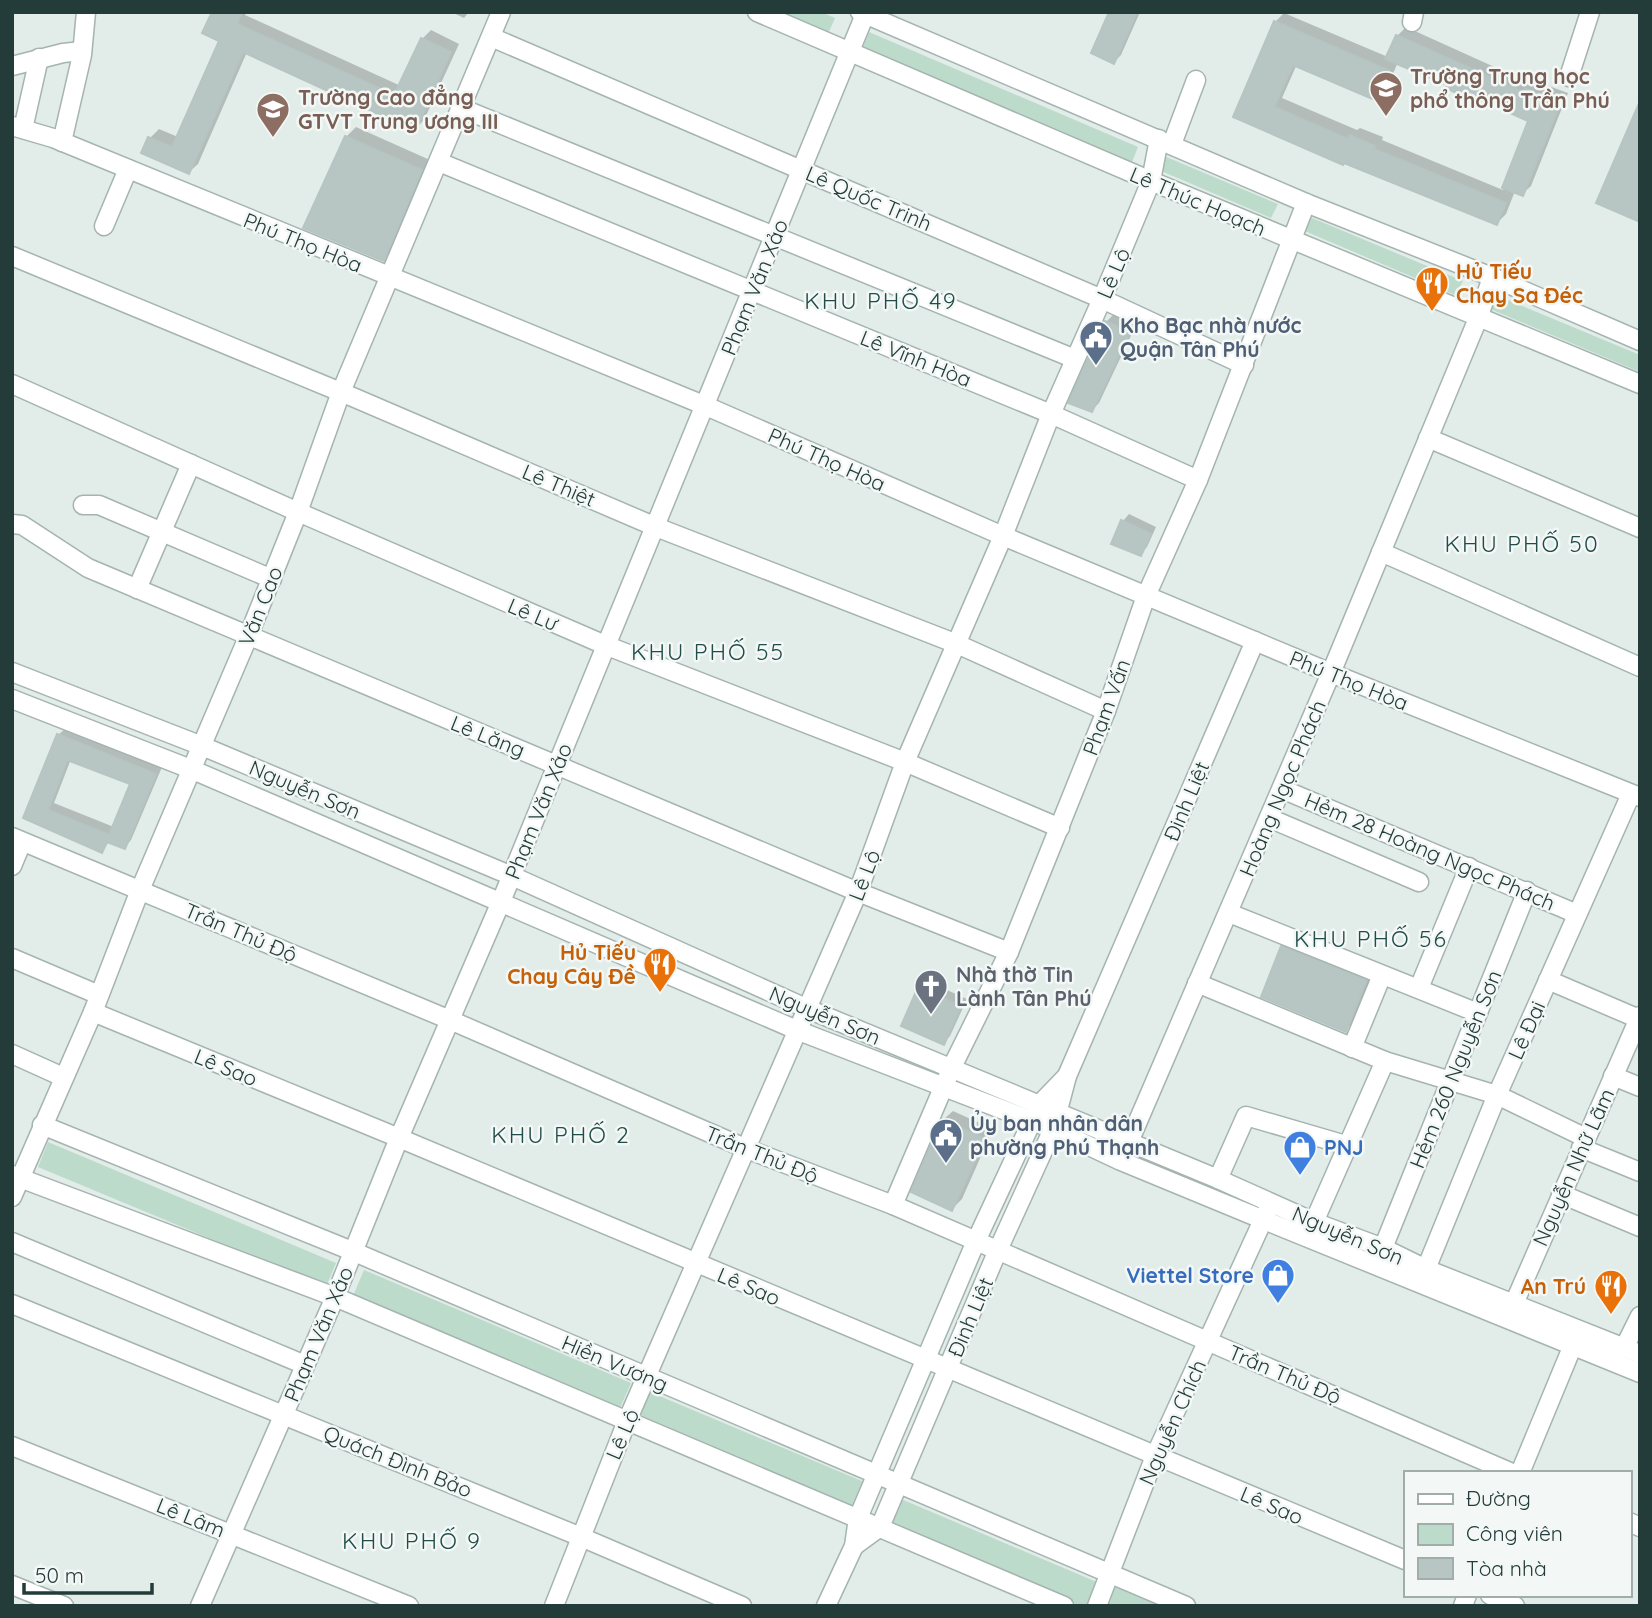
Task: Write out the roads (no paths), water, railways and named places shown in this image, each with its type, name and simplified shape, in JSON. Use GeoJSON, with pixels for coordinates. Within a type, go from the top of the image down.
{"type":"FeatureCollection","features":[{"type":"Feature","properties":{"kind":"street"},"geometry":{"type":"LineString","coordinates":[[62,142],[82,51],[86,12]]}},
{"type":"Feature","properties":{"kind":"street","name":"Văn Cao"},"geometry":{"type":"LineString","coordinates":[[12,1197],[16,1177],[93,1012],[140,890],[272,579],[341,392],[501,12]]}},
{"type":"Feature","properties":{"kind":"street","name":"Lê Thúc Hoạch"},"geometry":{"type":"LineString","coordinates":[[757,12],[1150,181],[1640,384]]}},
{"type":"Feature","properties":{"kind":"street"},"geometry":{"type":"LineString","coordinates":[[1569,76],[1590,12]]}},
{"type":"Feature","properties":{"kind":"street","name":"Lê Thúc Hoạch"},"geometry":{"type":"LineString","coordinates":[[864,13],[1306,203],[1492,277],[1640,341]]}},
{"type":"Feature","properties":{"kind":"street","name":"Phạm Văn Xảo"},"geometry":{"type":"LineString","coordinates":[[200,1606],[335,1297],[399,1138],[512,876],[864,13]]}},
{"type":"Feature","properties":{"kind":"street","name":"Lê Quốc Trinh"},"geometry":{"type":"LineString","coordinates":[[491,37],[1102,299],[1244,365]]}},
{"type":"Feature","properties":{"kind":"street"},"geometry":{"type":"LineString","coordinates":[[12,66],[39,58],[82,51]]}},
{"type":"Feature","properties":{"kind":"street"},"geometry":{"type":"LineString","coordinates":[[18,127],[39,58]]}},
{"type":"Feature","properties":{"kind":"street","name":"Lê Lộ"},"geometry":{"type":"LineString","coordinates":[[554,1606],[627,1421],[858,892],[905,762],[1003,536],[1165,141],[1196,80]]}},
{"type":"Feature","properties":{"kind":"street"},"geometry":{"type":"LineString","coordinates":[[461,108],[1075,359]]}},
{"type":"Feature","properties":{"kind":"street","name":"Phú Thọ Hòa"},"geometry":{"type":"LineString","coordinates":[[18,127],[62,142],[705,406],[1146,596],[1635,795]]}},
{"type":"Feature","properties":{"kind":"street","name":"Lê Vĩnh Hòa"},"geometry":{"type":"LineString","coordinates":[[439,162],[1051,414],[1198,480]]}},
{"type":"Feature","properties":{"kind":"street"},"geometry":{"type":"LineString","coordinates":[[104,226],[128,169]]}},
{"type":"Feature","properties":{"kind":"street","name":"Phạm Vấn"},"geometry":{"type":"LineString","coordinates":[[893,1205],[952,1067],[1009,952],[1106,711],[1146,596],[1198,480],[1306,203]]}},
{"type":"Feature","properties":{"kind":"street","name":"Lê Thiệt"},"geometry":{"type":"LineString","coordinates":[[12,256],[341,392],[656,527],[957,644],[1106,711]]}},
{"type":"Feature","properties":{"kind":"street","name":"Hoàng Ngọc Phách"},"geometry":{"type":"LineString","coordinates":[[1129,1142],[1331,673],[1479,316],[1492,277]]}},
{"type":"Feature","properties":{"kind":"street","name":"Lê Lư"},"geometry":{"type":"LineString","coordinates":[[12,384],[605,645],[905,762],[1060,828]]}},
{"type":"Feature","properties":{"kind":"street"},"geometry":{"type":"LineString","coordinates":[[1428,438],[1640,528]]}},
{"type":"Feature","properties":{"kind":"street"},"geometry":{"type":"LineString","coordinates":[[136,589],[191,464]]}},
{"type":"Feature","properties":{"kind":"street"},"geometry":{"type":"LineString","coordinates":[[83,505],[99,505],[272,579]]}},
{"type":"Feature","properties":{"kind":"street","name":"Lê Lăng"},"geometry":{"type":"LineString","coordinates":[[12,524],[22,525],[88,568],[136,589],[858,892],[1009,952]]}},
{"type":"Feature","properties":{"kind":"street"},"geometry":{"type":"LineString","coordinates":[[1381,552],[1640,667]]}},
{"type":"Feature","properties":{"kind":"street","name":"Đinh Liệt"},"geometry":{"type":"LineString","coordinates":[[854,1546],[880,1527],[900,1483],[1052,1129],[1068,1076],[1255,641]]}},
{"type":"Feature","properties":{"kind":"street","name":"Nguyễn Sơn"},"geometry":{"type":"LineString","coordinates":[[12,672],[202,746],[512,876],[808,1009],[1218,1179],[1267,1211],[1314,1222],[1383,1248],[1573,1345],[1640,1373]]}},
{"type":"Feature","properties":{"kind":"street","name":"Nguyễn Sơn"},"geometry":{"type":"LineString","coordinates":[[12,699],[193,769],[799,1031],[1052,1129],[1121,1161],[1267,1211],[1510,1312],[1632,1351]]}},
{"type":"Feature","properties":{"kind":"street","name":"Hẻm 28 Hoàng Ngọc Phách"},"geometry":{"type":"LineString","coordinates":[[1282,789],[1577,914]]}},
{"type":"Feature","properties":{"kind":"street","name":"Lê Đại"},"geometry":{"type":"LineString","coordinates":[[1426,1269],[1548,979],[1635,795]]}},
{"type":"Feature","properties":{"kind":"street"},"geometry":{"type":"LineString","coordinates":[[1269,818],[1419,882]]}},
{"type":"Feature","properties":{"kind":"street"},"geometry":{"type":"LineString","coordinates":[[12,866],[17,840]]}},
{"type":"Feature","properties":{"kind":"street","name":"Trần Thủ Độ"},"geometry":{"type":"LineString","coordinates":[[17,840],[450,1020],[747,1149],[893,1205],[1506,1471]]}},
{"type":"Feature","properties":{"kind":"street"},"geometry":{"type":"LineString","coordinates":[[1419,988],[1469,867]]}},
{"type":"Feature","properties":{"kind":"street","name":"Hẻm 260 Nguyễn Sơn"},"geometry":{"type":"LineString","coordinates":[[1383,1248],[1527,891]]}},
{"type":"Feature","properties":{"kind":"street"},"geometry":{"type":"LineString","coordinates":[[1229,913],[1478,1013]]}},
{"type":"Feature","properties":{"kind":"street"},"geometry":{"type":"LineString","coordinates":[[12,958],[99,995]]}},
{"type":"Feature","properties":{"kind":"street"},"geometry":{"type":"LineString","coordinates":[[1352,1048],[1382,975]]}},
{"type":"Feature","properties":{"kind":"street"},"geometry":{"type":"LineString","coordinates":[[1548,979],[1638,1025]]}},
{"type":"Feature","properties":{"kind":"street"},"geometry":{"type":"LineString","coordinates":[[1197,983],[1385,1061],[1497,1095],[1640,1172]]}},
{"type":"Feature","properties":{"kind":"street","name":"Lê Sao"},"geometry":{"type":"LineString","coordinates":[[93,1012],[1404,1560]]}},
{"type":"Feature","properties":{"kind":"street","name":"Nguyễn Nhữ Lãm"},"geometry":{"type":"LineString","coordinates":[[1510,1312],[1638,1025]]}},
{"type":"Feature","properties":{"kind":"street"},"geometry":{"type":"LineString","coordinates":[[12,1054],[63,1077]]}},
{"type":"Feature","properties":{"kind":"street"},"geometry":{"type":"LineString","coordinates":[[1314,1222],[1385,1061]]}},
{"type":"Feature","properties":{"kind":"street","name":"Đinh Liệt"},"geometry":{"type":"LineString","coordinates":[[826,1606],[854,1546],[858,1518],[976,1241],[1040,1104],[1068,1076]]}},
{"type":"Feature","properties":{"kind":"street"},"geometry":{"type":"LineString","coordinates":[[1614,1076],[1640,1087]]}},
{"type":"Feature","properties":{"kind":"street"},"geometry":{"type":"LineString","coordinates":[[1218,1179],[1246,1116],[1349,1146]]}},
{"type":"Feature","properties":{"kind":"street","name":"Hiền Vương"},"geometry":{"type":"LineString","coordinates":[[42,1125],[352,1251],[1186,1606]]}},
{"type":"Feature","properties":{"kind":"street"},"geometry":{"type":"LineString","coordinates":[[16,1177],[335,1297],[1064,1606]]}},
{"type":"Feature","properties":{"kind":"street"},"geometry":{"type":"LineString","coordinates":[[1561,1194],[1640,1227]]}},
{"type":"Feature","properties":{"kind":"street","name":"Nguyễn Chích"},"geometry":{"type":"LineString","coordinates":[[1097,1606],[1155,1456],[1267,1211]]}},
{"type":"Feature","properties":{"kind":"street"},"geometry":{"type":"LineString","coordinates":[[12,1242],[305,1365]]}},
{"type":"Feature","properties":{"kind":"street","name":"Quách Đình Bảo"},"geometry":{"type":"LineString","coordinates":[[12,1304],[284,1414],[742,1606]]}},
{"type":"Feature","properties":{"kind":"street"},"geometry":{"type":"LineString","coordinates":[[1632,1351],[1640,1316]]}},
{"type":"Feature","properties":{"kind":"street"},"geometry":{"type":"LineString","coordinates":[[1521,1471],[1573,1345]]}},
{"type":"Feature","properties":{"kind":"street","name":"Lê Lâm"},"geometry":{"type":"LineString","coordinates":[[12,1446],[409,1606]]}},
{"type":"Feature","properties":{"kind":"street"},"geometry":{"type":"LineString","coordinates":[[12,1585],[64,1606]]}},
{"type":"Feature","properties":{"kind":"street"},"geometry":{"type":"LineString","coordinates":[[1495,1597],[1515,1606]]}},
{"type":"Feature","properties":{"kind":"place","name":"Trường Trung học phổ thông Trần Phú"},"geometry":{"type":"Point","coordinates":[1386,118]}},
{"type":"Feature","properties":{"kind":"place","name":"Trường Cao đẳng GTVT Trung ương III"},"geometry":{"type":"Point","coordinates":[273,139]}},
{"type":"Feature","properties":{"kind":"place","name":"Hủ Tiếu Chay Sa Đéc"},"geometry":{"type":"Point","coordinates":[1432,313]}},
{"type":"Feature","properties":{"kind":"place","name":"Kho Bạc nhà nước Quận Tân Phú"},"geometry":{"type":"Point","coordinates":[1096,367]}},
{"type":"Feature","properties":{"kind":"place","name":"Hủ Tiếu Chay Cây Đề"},"geometry":{"type":"Point","coordinates":[660,994]}},
{"type":"Feature","properties":{"kind":"place","name":"Nhà thờ Tin Lành Tân Phú"},"geometry":{"type":"Point","coordinates":[931,1016]}},
{"type":"Feature","properties":{"kind":"place","name":"Ủy ban nhân dân phường Phú Thạnh"},"geometry":{"type":"Point","coordinates":[946,1165]}},
{"type":"Feature","properties":{"kind":"place","name":"PNJ"},"geometry":{"type":"Point","coordinates":[1300,1177]}},
{"type":"Feature","properties":{"kind":"place","name":"Viettel Store"},"geometry":{"type":"Point","coordinates":[1278,1305]}},
{"type":"Feature","properties":{"kind":"place","name":"An Trú"},"geometry":{"type":"Point","coordinates":[1611,1316]}},
{"type":"Feature","properties":{"kind":"district","name":"KHU PHỐ 49"},"geometry":{"type":"Point","coordinates":[881,300]}},
{"type":"Feature","properties":{"kind":"district","name":"KHU PHỐ 50"},"geometry":{"type":"Point","coordinates":[1522,543]}},
{"type":"Feature","properties":{"kind":"district","name":"KHU PHỐ 55"},"geometry":{"type":"Point","coordinates":[708,651]}},
{"type":"Feature","properties":{"kind":"district","name":"KHU PHỐ 56"},"geometry":{"type":"Point","coordinates":[1371,938]}},
{"type":"Feature","properties":{"kind":"district","name":"KHU PHỐ 2"},"geometry":{"type":"Point","coordinates":[561,1134]}},
{"type":"Feature","properties":{"kind":"district","name":"KHU PHỐ 9"},"geometry":{"type":"Point","coordinates":[412,1540]}}]}
